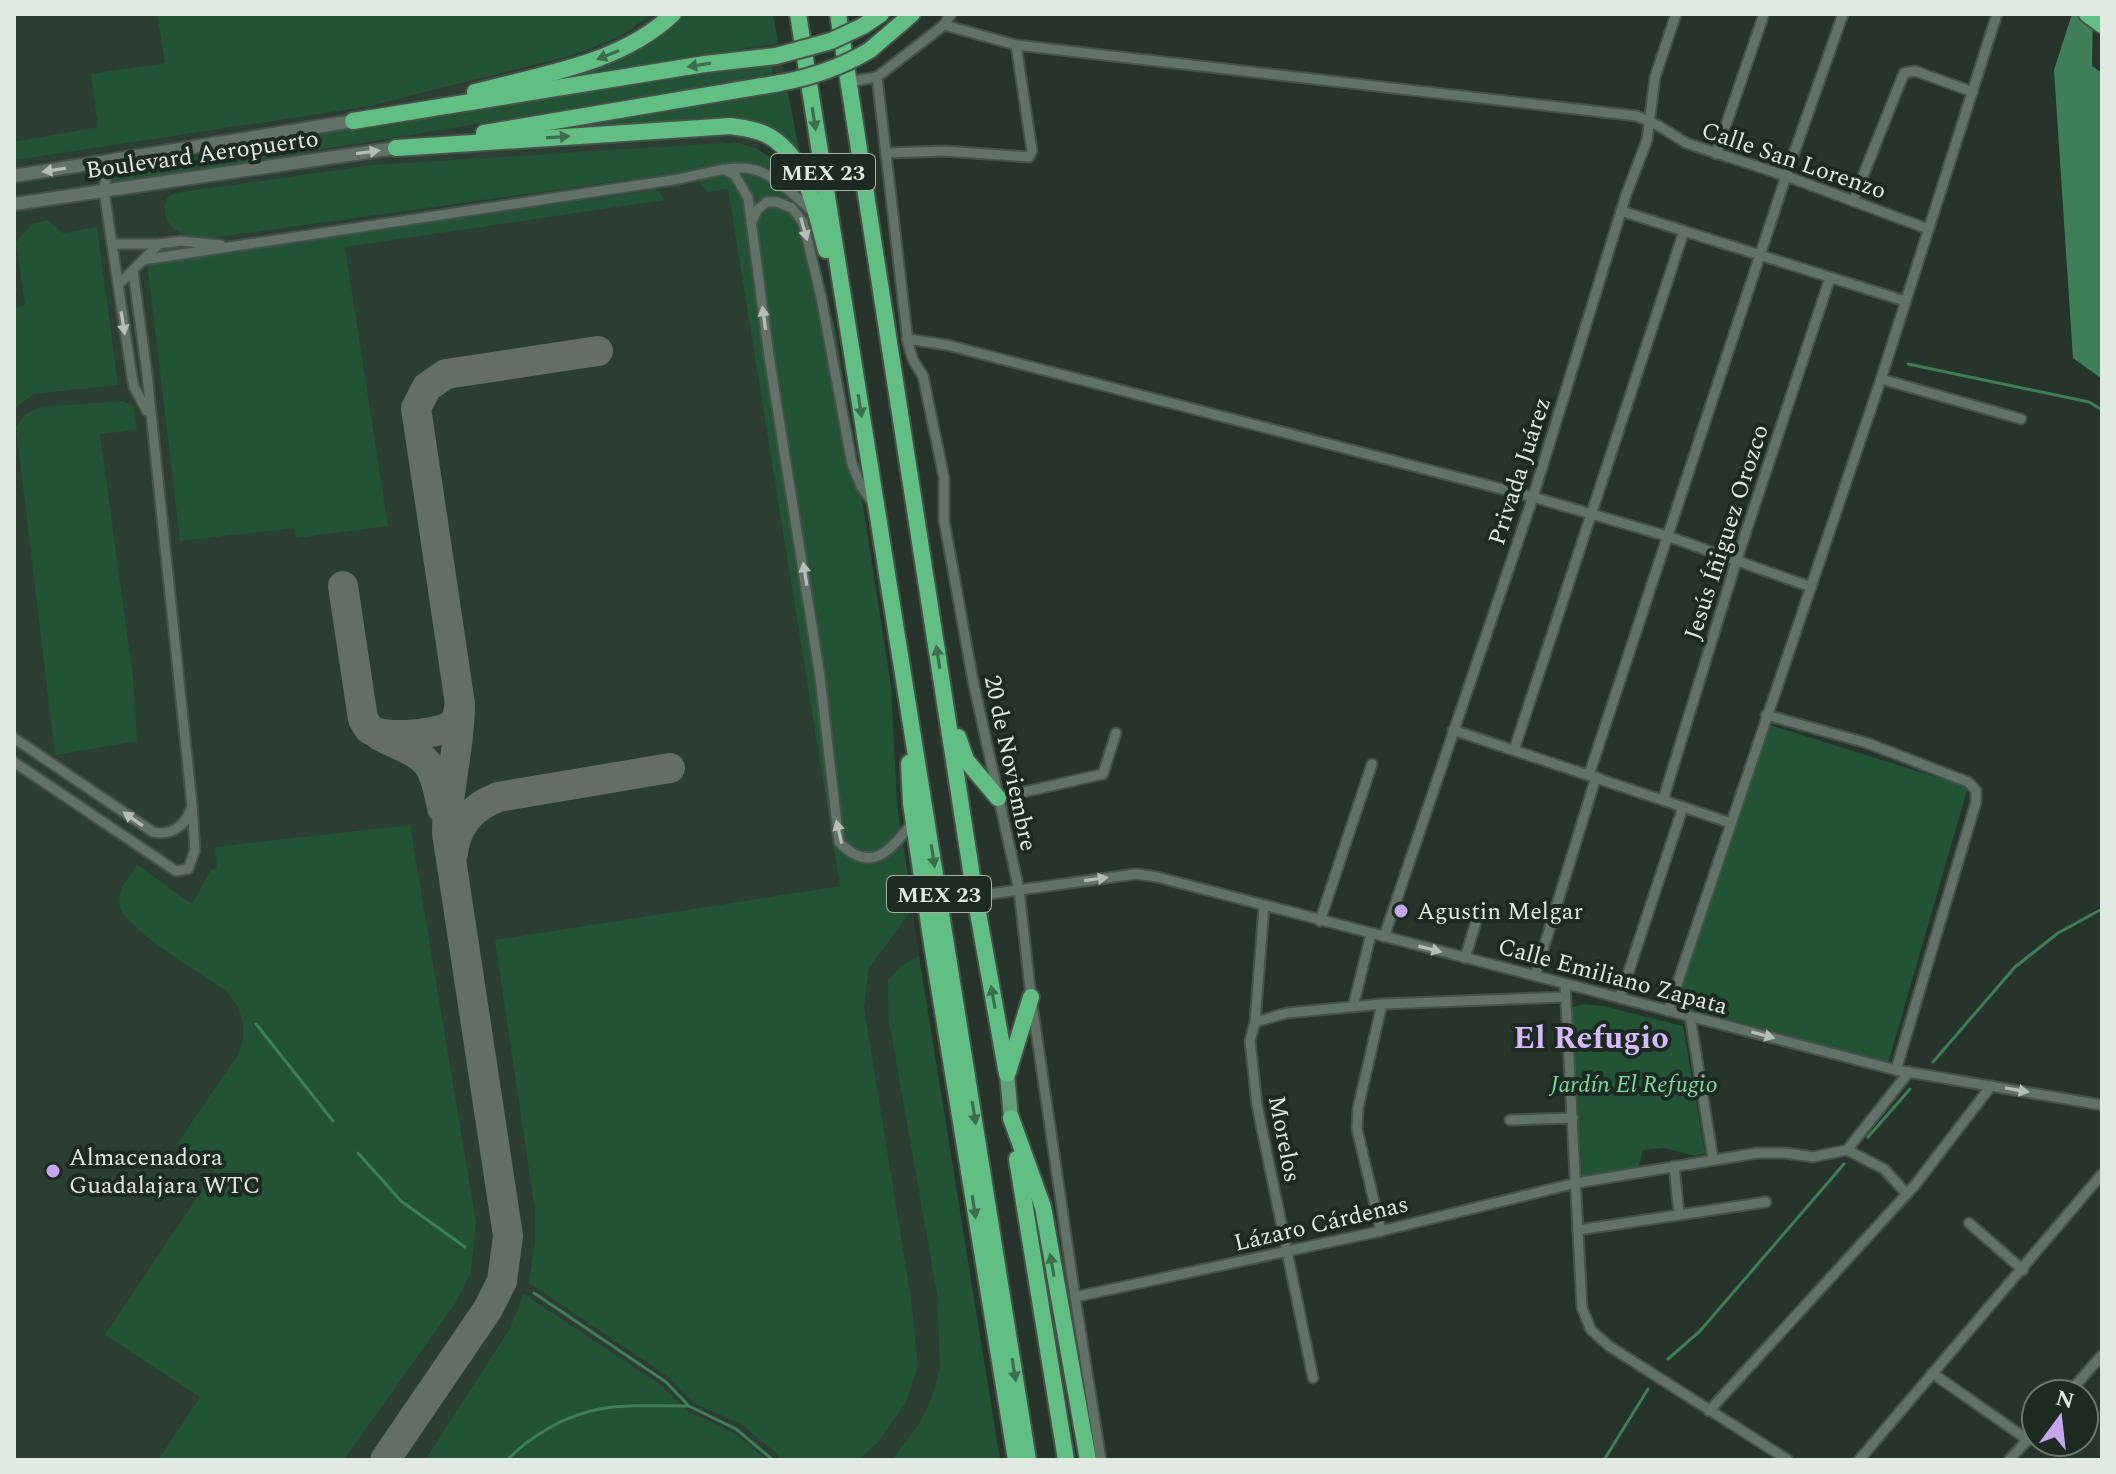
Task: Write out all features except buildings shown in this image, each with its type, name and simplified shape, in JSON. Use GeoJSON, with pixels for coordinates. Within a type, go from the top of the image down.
{"type":"FeatureCollection","features":[{"type":"Feature","properties":{"kind":"highway"},"geometry":{"type":"LineString","coordinates":[[353,121],[586,63],[633,45],[673,14]]}},
{"type":"Feature","properties":{"kind":"highway","name":"MEX 23"},"geometry":{"type":"LineString","coordinates":[[798,14],[1028,1460]]}},
{"type":"Feature","properties":{"kind":"highway","name":"MEX 23"},"geometry":{"type":"LineString","coordinates":[[838,14],[975,896],[1007,1074]]}},
{"type":"Feature","properties":{"kind":"highway"},"geometry":{"type":"LineString","coordinates":[[353,121],[705,64],[776,56],[831,41],[881,14]]}},
{"type":"Feature","properties":{"kind":"highway"},"geometry":{"type":"LineString","coordinates":[[396,148],[813,76],[870,50],[912,14]]}},
{"type":"Feature","properties":{"kind":"highway"},"geometry":{"type":"LineString","coordinates":[[2087,14],[2102,25]]}},
{"type":"Feature","properties":{"kind":"highway"},"geometry":{"type":"LineString","coordinates":[[396,148],[731,126],[767,134],[796,162],[806,182],[848,329]]}},
{"type":"Feature","properties":{"kind":"highway"},"geometry":{"type":"LineString","coordinates":[[906,686],[914,822],[1016,1460]]}},
{"type":"Feature","properties":{"kind":"highway"},"geometry":{"type":"LineString","coordinates":[[946,705],[966,760],[998,798]]}},
{"type":"Feature","properties":{"kind":"highway"},"geometry":{"type":"LineString","coordinates":[[1007,1074],[1031,997]]}},
{"type":"Feature","properties":{"kind":"highway"},"geometry":{"type":"LineString","coordinates":[[1011,1118],[1043,1207],[1088,1460]]}},
{"type":"Feature","properties":{"kind":"highway","name":"MEX 23"},"geometry":{"type":"LineString","coordinates":[[1011,1118],[1066,1460]]}},
{"type":"Feature","properties":{"kind":"main road","name":"MEX 23"},"geometry":{"type":"LineString","coordinates":[[1007,1074],[1011,1118]]}},
{"type":"Feature","properties":{"kind":"street"},"geometry":{"type":"LineString","coordinates":[[849,82],[877,77],[944,25],[951,14]]}},
{"type":"Feature","properties":{"kind":"street","name":"Privada Juárez"},"geometry":{"type":"LineString","coordinates":[[1384,937],[1533,497],[1651,121],[1655,77],[1676,14]]}},
{"type":"Feature","properties":{"kind":"street"},"geometry":{"type":"LineString","coordinates":[[1716,154],[1764,14]]}},
{"type":"Feature","properties":{"kind":"street"},"geometry":{"type":"LineString","coordinates":[[1535,976],[1592,776],[1667,536],[1843,14]]}},
{"type":"Feature","properties":{"kind":"street"},"geometry":{"type":"LineString","coordinates":[[1668,1011],[1881,379],[1995,14]]}},
{"type":"Feature","properties":{"kind":"street"},"geometry":{"type":"LineString","coordinates":[[944,25],[1016,45],[1637,116],[1651,121]]}},
{"type":"Feature","properties":{"kind":"street"},"geometry":{"type":"LineString","coordinates":[[886,153],[945,151],[1029,157],[1032,151],[1016,45]]}},
{"type":"Feature","properties":{"kind":"street"},"geometry":{"type":"LineString","coordinates":[[1853,201],[1904,73],[1915,71],[1973,92]]}},
{"type":"Feature","properties":{"kind":"street","name":"20 de Noviembre"},"geometry":{"type":"LineString","coordinates":[[877,77],[907,339],[913,360],[923,376],[944,478],[944,520],[973,681],[1019,890],[1031,997],[1101,1460]]}},
{"type":"Feature","properties":{"kind":"street","name":"Boulevard Aeropuerto"},"geometry":{"type":"LineString","coordinates":[[14,176],[353,121]]}},
{"type":"Feature","properties":{"kind":"street","name":"Calle San Lorenzo"},"geometry":{"type":"LineString","coordinates":[[1651,121],[1686,143],[1928,229]]}},
{"type":"Feature","properties":{"kind":"street"},"geometry":{"type":"LineString","coordinates":[[149,414],[134,387],[104,191],[108,172],[116,165],[267,140],[284,133]]}},
{"type":"Feature","properties":{"kind":"street","name":"Boulevard Aeropuerto"},"geometry":{"type":"LineString","coordinates":[[14,204],[396,148]]}},
{"type":"Feature","properties":{"kind":"street"},"geometry":{"type":"LineString","coordinates":[[723,169],[735,175],[748,198],[820,677],[839,842],[852,855],[870,859],[890,851],[914,822]]}},
{"type":"Feature","properties":{"kind":"street"},"geometry":{"type":"LineString","coordinates":[[143,260],[679,179],[723,169],[759,169],[781,183],[816,215]]}},
{"type":"Feature","properties":{"kind":"street"},"geometry":{"type":"LineString","coordinates":[[751,223],[758,209],[767,202],[792,208],[803,222],[821,297],[852,464],[861,486],[878,511]]}},
{"type":"Feature","properties":{"kind":"street"},"geometry":{"type":"LineString","coordinates":[[1621,211],[1905,301]]}},
{"type":"Feature","properties":{"kind":"street"},"geometry":{"type":"LineString","coordinates":[[1514,750],[1684,231]]}},
{"type":"Feature","properties":{"kind":"street"},"geometry":{"type":"LineString","coordinates":[[112,244],[181,241],[232,246]]}},
{"type":"Feature","properties":{"kind":"street"},"geometry":{"type":"LineString","coordinates":[[118,285],[159,244]]}},
{"type":"Feature","properties":{"kind":"street"},"geometry":{"type":"LineString","coordinates":[[14,762],[176,871],[188,869],[193,858],[192,805],[148,384],[133,271]]}},
{"type":"Feature","properties":{"kind":"street","name":"Jesús Íñiguez Orozco"},"geometry":{"type":"LineString","coordinates":[[1663,800],[1736,562],[1830,278]]}},
{"type":"Feature","properties":{"kind":"street"},"geometry":{"type":"LineString","coordinates":[[907,339],[947,345],[1533,497],[1667,536],[1811,587]]}},
{"type":"Feature","properties":{"kind":"street"},"geometry":{"type":"LineString","coordinates":[[1881,379],[2021,419]]}},
{"type":"Feature","properties":{"kind":"street"},"geometry":{"type":"LineString","coordinates":[[1766,715],[1867,743],[1968,782],[1976,790],[1976,802],[1896,1070]]}},
{"type":"Feature","properties":{"kind":"street"},"geometry":{"type":"LineString","coordinates":[[1453,730],[1731,823]]}},
{"type":"Feature","properties":{"kind":"street"},"geometry":{"type":"LineString","coordinates":[[998,798],[1103,774],[1116,733]]}},
{"type":"Feature","properties":{"kind":"street"},"geometry":{"type":"LineString","coordinates":[[14,738],[158,834],[174,830],[189,816],[192,805]]}},
{"type":"Feature","properties":{"kind":"street"},"geometry":{"type":"LineString","coordinates":[[1320,921],[1372,764]]}},
{"type":"Feature","properties":{"kind":"street"},"geometry":{"type":"LineString","coordinates":[[1620,998],[1683,807]]}},
{"type":"Feature","properties":{"kind":"street","name":"Calle Emiliano Zapata"},"geometry":{"type":"LineString","coordinates":[[975,896],[1136,874],[1896,1070],[2102,1105]]}},
{"type":"Feature","properties":{"kind":"street","name":"Morelos"},"geometry":{"type":"LineString","coordinates":[[1264,906],[1255,1022],[1250,1041],[1256,1092],[1313,1378]]}},
{"type":"Feature","properties":{"kind":"street"},"geometry":{"type":"LineString","coordinates":[[1465,958],[1479,912]]}},
{"type":"Feature","properties":{"kind":"street"},"geometry":{"type":"LineString","coordinates":[[1353,1007],[1371,934]]}},
{"type":"Feature","properties":{"kind":"street"},"geometry":{"type":"LineString","coordinates":[[1565,984],[1582,1308],[1591,1330],[1609,1346],[1788,1460]]}},
{"type":"Feature","properties":{"kind":"street"},"geometry":{"type":"LineString","coordinates":[[1255,1022],[1287,1013],[1382,1004],[1566,997]]}},
{"type":"Feature","properties":{"kind":"street"},"geometry":{"type":"LineString","coordinates":[[1381,1231],[1357,1129],[1358,1108],[1382,1004]]}},
{"type":"Feature","properties":{"kind":"street"},"geometry":{"type":"LineString","coordinates":[[1690,1016],[1713,1159]]}},
{"type":"Feature","properties":{"kind":"street"},"geometry":{"type":"LineString","coordinates":[[1907,1194],[1884,1169],[1847,1150],[1909,1072]]}},
{"type":"Feature","properties":{"kind":"street"},"geometry":{"type":"LineString","coordinates":[[1709,1411],[1907,1194],[1991,1086]]}},
{"type":"Feature","properties":{"kind":"street"},"geometry":{"type":"LineString","coordinates":[[1510,1120],[1573,1118]]}},
{"type":"Feature","properties":{"kind":"street","name":"Lázaro Cárdenas"},"geometry":{"type":"LineString","coordinates":[[1075,1297],[1381,1231],[1576,1183],[1757,1153],[1813,1157],[1847,1150]]}},
{"type":"Feature","properties":{"kind":"street"},"geometry":{"type":"LineString","coordinates":[[1674,1166],[1679,1214]]}},
{"type":"Feature","properties":{"kind":"street"},"geometry":{"type":"LineString","coordinates":[[1859,1460],[2102,1174]]}},
{"type":"Feature","properties":{"kind":"street"},"geometry":{"type":"LineString","coordinates":[[1578,1230],[1766,1202]]}},
{"type":"Feature","properties":{"kind":"street"},"geometry":{"type":"LineString","coordinates":[[1969,1223],[2023,1270]]}},
{"type":"Feature","properties":{"kind":"street"},"geometry":{"type":"LineString","coordinates":[[2082,1378],[2102,1355]]}},
{"type":"Feature","properties":{"kind":"street"},"geometry":{"type":"LineString","coordinates":[[1932,1373],[2020,1434]]}},
{"type":"Feature","properties":{"kind":"shaded area"},"geometry":{"type":"Polygon","coordinates":[[[14,14],[773,14],[800,156],[772,130],[756,148],[771,158],[783,172],[815,245],[836,333],[891,687],[897,805],[942,1110],[1000,1460],[14,1460],[14,14]]]}},
{"type":"Feature","properties":{"kind":"shaded area"},"geometry":{"type":"Polygon","coordinates":[[[2072,14],[2093,14],[2092,66],[2102,73],[2102,379],[2073,358],[2054,70],[2072,14]]]}},
{"type":"Feature","properties":{"kind":"green space"},"geometry":{"type":"Polygon","coordinates":[[[157,14],[652,14],[621,36],[573,55],[370,106],[14,158],[14,142],[98,127],[91,74],[165,63],[157,14]]]}},
{"type":"Feature","properties":{"kind":"green space"},"geometry":{"type":"Polygon","coordinates":[[[684,14],[773,14],[778,43],[551,80],[635,52],[684,14]]]}},
{"type":"Feature","properties":{"kind":"green space"},"geometry":{"type":"Polygon","coordinates":[[[771,59],[773,75],[113,184],[113,177],[121,169],[274,144],[287,135],[771,59]]]}},
{"type":"Feature","properties":{"kind":"green space"},"geometry":{"type":"Polygon","coordinates":[[[787,88],[800,156],[771,130],[498,134],[787,88]]]}},
{"type":"Feature","properties":{"kind":"green space"},"geometry":{"type":"Polygon","coordinates":[[[722,143],[756,148],[771,158],[783,172],[815,245],[836,333],[891,687],[897,805],[913,908],[869,968],[864,1007],[911,1299],[918,1367],[906,1402],[878,1442],[859,1460],[781,1460],[741,1424],[693,1403],[670,1378],[529,1283],[535,1242],[535,1211],[495,940],[840,886],[728,189],[706,192],[694,178],[676,173],[205,239],[188,236],[174,228],[166,216],[165,207],[167,198],[175,193],[374,165],[722,143]]]}},
{"type":"Feature","properties":{"kind":"green space"},"geometry":{"type":"Polygon","coordinates":[[[655,190],[664,200],[345,247],[388,526],[296,538],[295,528],[180,541],[146,253],[169,246],[184,254],[201,256],[655,190]]]}},
{"type":"Feature","properties":{"kind":"green space"},"geometry":{"type":"Polygon","coordinates":[[[48,220],[63,233],[97,227],[118,385],[34,394],[14,409],[14,308],[25,305],[16,242],[32,224],[48,220]]]}},
{"type":"Feature","properties":{"kind":"green space"},"geometry":{"type":"Polygon","coordinates":[[[124,401],[134,407],[137,430],[100,434],[133,678],[137,741],[55,755],[16,427],[26,414],[40,407],[124,401]]]}},
{"type":"Feature","properties":{"kind":"green space"},"geometry":{"type":"Polygon","coordinates":[[[1770,725],[1968,787],[1888,1063],[1675,1005],[1770,725]]]}},
{"type":"Feature","properties":{"kind":"green space"},"geometry":{"type":"Polygon","coordinates":[[[410,825],[476,1222],[471,1272],[456,1302],[344,1460],[158,1460],[200,1397],[105,1335],[214,1172],[177,1144],[239,1053],[243,1027],[236,1004],[224,989],[164,950],[124,914],[119,904],[122,888],[137,865],[192,904],[211,870],[217,868],[215,847],[410,825]]]}},
{"type":"Feature","properties":{"kind":"green space"},"geometry":{"type":"Polygon","coordinates":[[[919,956],[1000,1460],[892,1460],[919,1424],[932,1397],[940,1367],[937,1294],[889,1021],[888,980],[902,965],[919,956]]]}},
{"type":"Feature","properties":{"kind":"green space","name":"Jardín El Refugio"},"geometry":{"type":"Polygon","coordinates":[[[1584,1004],[1683,1026],[1705,1153],[1695,1156],[1664,1148],[1643,1150],[1639,1166],[1582,1177],[1571,1008],[1584,1004]]]}},
{"type":"Feature","properties":{"kind":"green space"},"geometry":{"type":"Polygon","coordinates":[[[524,1294],[662,1386],[687,1411],[735,1433],[767,1460],[425,1460],[509,1330],[524,1294]]]}},
{"type":"Feature","properties":{"kind":"waterway"},"geometry":{"type":"LineString","coordinates":[[1908,364],[2089,402],[2102,410]]}},
{"type":"Feature","properties":{"kind":"waterway"},"geometry":{"type":"LineString","coordinates":[[1933,1062],[2015,967],[2058,933],[2102,909]]}},
{"type":"Feature","properties":{"kind":"waterway"},"geometry":{"type":"LineString","coordinates":[[256,1024],[333,1121]]}},
{"type":"Feature","properties":{"kind":"waterway"},"geometry":{"type":"LineString","coordinates":[[1868,1137],[1910,1089]]}},
{"type":"Feature","properties":{"kind":"waterway"},"geometry":{"type":"LineString","coordinates":[[358,1153],[401,1201],[465,1247]]}},
{"type":"Feature","properties":{"kind":"waterway"},"geometry":{"type":"LineString","coordinates":[[1668,1359],[1700,1331],[1844,1164]]}},
{"type":"Feature","properties":{"kind":"waterway"},"geometry":{"type":"LineString","coordinates":[[534,1293],[666,1382],[689,1406],[736,1429],[773,1460]]}},
{"type":"Feature","properties":{"kind":"waterway"},"geometry":{"type":"LineString","coordinates":[[1604,1460],[1648,1389]]}},
{"type":"Feature","properties":{"kind":"waterway"},"geometry":{"type":"LineString","coordinates":[[507,1460],[549,1428],[587,1412],[621,1406],[688,1406]]}},
{"type":"Feature","properties":{"kind":"taxiway"},"geometry":{"type":"LineString","coordinates":[[385,1460],[488,1309],[502,1281],[508,1236],[447,833],[460,704],[416,408],[427,387],[446,374],[598,351]]}},
{"type":"Feature","properties":{"kind":"taxiway"},"geometry":{"type":"LineString","coordinates":[[343,586],[363,719],[369,729],[400,735],[439,730],[456,722],[460,704]]}},
{"type":"Feature","properties":{"kind":"taxiway"},"geometry":{"type":"LineString","coordinates":[[380,736],[424,760],[435,777],[442,808]]}},
{"type":"Feature","properties":{"kind":"taxiway"},"geometry":{"type":"LineString","coordinates":[[453,853],[458,834],[467,818],[480,806],[498,797],[670,768]]}},
{"type":"Feature","properties":{"kind":"place","name":"Agustin Melgar"},"geometry":{"type":"Point","coordinates":[1401,911]}},
{"type":"Feature","properties":{"kind":"place","name":"Almacenadora Guadalajara WTC"},"geometry":{"type":"Point","coordinates":[53,1171]}},
{"type":"Feature","properties":{"kind":"district","name":"El Refugio"},"geometry":{"type":"Point","coordinates":[1591,1037]}}]}
